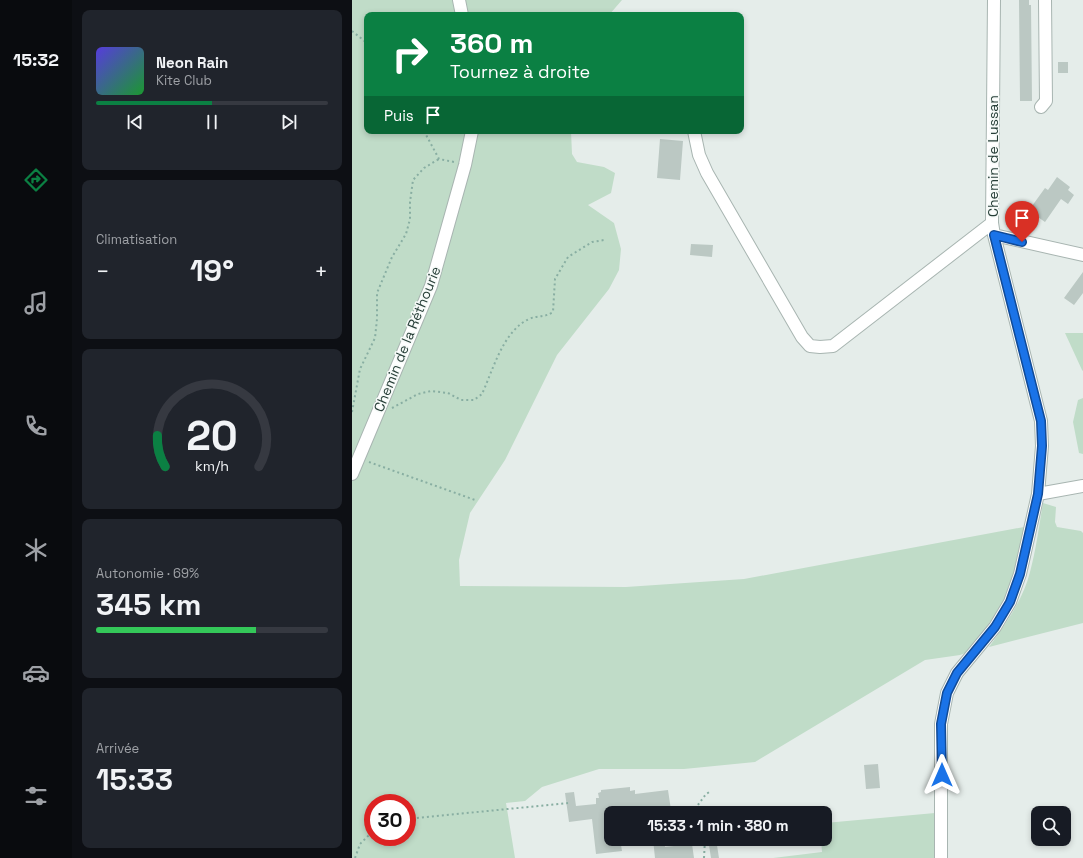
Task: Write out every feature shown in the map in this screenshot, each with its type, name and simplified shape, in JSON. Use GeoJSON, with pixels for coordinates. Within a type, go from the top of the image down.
{"type":"FeatureCollection","features":[{"type":"Feature","properties":{"kind":"street"},"geometry":{"type":"LineString","coordinates":[[459,0],[461,12]]}},
{"type":"Feature","properties":{"kind":"street","name":"Chemin de Lussan"},"geometry":{"type":"LineString","coordinates":[[941,858],[941,724],[947,693],[957,673],[995,627],[1010,602],[1020,574],[1038,494],[1042,446],[1041,421],[992,223],[994,0]]}},
{"type":"Feature","properties":{"kind":"street"},"geometry":{"type":"LineString","coordinates":[[1041,107],[1046,101],[1045,0]]}},
{"type":"Feature","properties":{"kind":"street","name":"Chemin de la Réthourie"},"geometry":{"type":"LineString","coordinates":[[352,474],[431,286],[465,165],[471,134]]}},
{"type":"Feature","properties":{"kind":"street"},"geometry":{"type":"LineString","coordinates":[[695,134],[699,155],[707,173],[802,337],[810,346],[820,348],[833,346],[992,223]]}},
{"type":"Feature","properties":{"kind":"street"},"geometry":{"type":"LineString","coordinates":[[994,235],[1083,255]]}},
{"type":"Feature","properties":{"kind":"street"},"geometry":{"type":"LineString","coordinates":[[1038,494],[1083,486]]}},
{"type":"Feature","properties":{"kind":"path"},"geometry":{"type":"LineString","coordinates":[[352,31],[364,41]]}},
{"type":"Feature","properties":{"kind":"path"},"geometry":{"type":"LineString","coordinates":[[426,134],[439,159]]}},
{"type":"Feature","properties":{"kind":"path"},"geometry":{"type":"LineString","coordinates":[[352,412],[360,369],[375,338],[377,293],[392,257],[406,234],[410,219],[410,202],[413,180],[424,168],[439,159],[465,165]]}},
{"type":"Feature","properties":{"kind":"path"},"geometry":{"type":"LineString","coordinates":[[378,413],[393,408],[418,394],[431,391],[448,393],[461,400],[474,400],[482,394],[506,341],[517,327],[530,318],[547,316],[553,312],[555,279],[568,257],[592,242],[604,240]]}},
{"type":"Feature","properties":{"kind":"path"},"geometry":{"type":"LineString","coordinates":[[358,459],[475,500]]}},
{"type":"Feature","properties":{"kind":"path"},"geometry":{"type":"LineString","coordinates":[[697,806],[706,794],[711,791]]}},
{"type":"Feature","properties":{"kind":"path"},"geometry":{"type":"LineString","coordinates":[[416,818],[568,803]]}},
{"type":"Feature","properties":{"kind":"path"},"geometry":{"type":"LineString","coordinates":[[355,858],[360,844],[364,840]]}},
{"type":"Feature","properties":{"kind":"path"},"geometry":{"type":"LineString","coordinates":[[704,858],[705,846]]}},
{"type":"Feature","properties":{"kind":"green space"},"geometry":{"type":"Polygon","coordinates":[[[352,0],[622,0],[612,12],[364,12],[364,134],[571,134],[572,154],[577,162],[604,167],[615,173],[611,193],[588,205],[614,223],[621,249],[619,270],[609,289],[557,355],[505,460],[470,513],[459,560],[460,586],[626,587],[744,579],[1024,527],[1015,570],[1007,595],[993,618],[968,652],[960,655],[925,660],[755,762],[684,769],[599,769],[542,787],[525,801],[506,803],[515,858],[352,858],[352,0]]]}},
{"type":"Feature","properties":{"kind":"green space"},"geometry":{"type":"Polygon","coordinates":[[[1065,333],[1083,333],[1083,371],[1082,370],[1065,333]]]}},
{"type":"Feature","properties":{"kind":"green space"},"geometry":{"type":"Polygon","coordinates":[[[1083,398],[1083,454],[1079,453],[1073,422],[1078,400],[1083,398]]]}},
{"type":"Feature","properties":{"kind":"green space"},"geometry":{"type":"Polygon","coordinates":[[[1043,503],[1056,507],[1055,522],[1057,527],[1081,531],[1083,533],[1083,623],[989,647],[1013,612],[1027,582],[1034,555],[1043,503]]]}},
{"type":"Feature","properties":{"kind":"green space"},"geometry":{"type":"Polygon","coordinates":[[[935,813],[935,858],[773,858],[822,852],[822,846],[832,846],[832,822],[935,813]]]}},
{"type":"Feature","properties":{"kind":"building"},"geometry":{"type":"Polygon","coordinates":[[[1019,0],[1029,0],[1029,5],[1031,5],[1032,101],[1020,101],[1019,0]]]}},
{"type":"Feature","properties":{"kind":"building"},"geometry":{"type":"Polygon","coordinates":[[[1058,62],[1068,62],[1068,73],[1058,73],[1058,62]]]}},
{"type":"Feature","properties":{"kind":"building"},"geometry":{"type":"Polygon","coordinates":[[[660,139],[683,141],[680,180],[657,178],[660,139]]]}},
{"type":"Feature","properties":{"kind":"building"},"geometry":{"type":"Polygon","coordinates":[[[1057,177],[1070,187],[1068,190],[1074,195],[1068,204],[1061,199],[1045,222],[1032,213],[1035,208],[1032,206],[1045,188],[1048,190],[1057,177]]]}},
{"type":"Feature","properties":{"kind":"building"},"geometry":{"type":"Polygon","coordinates":[[[691,244],[713,245],[712,257],[690,255],[691,244]]]}},
{"type":"Feature","properties":{"kind":"building"},"geometry":{"type":"Polygon","coordinates":[[[1083,272],[1083,293],[1074,305],[1064,298],[1083,272]]]}},
{"type":"Feature","properties":{"kind":"building"},"geometry":{"type":"Polygon","coordinates":[[[878,764],[880,788],[866,789],[864,765],[878,764]]]}},
{"type":"Feature","properties":{"kind":"building"},"geometry":{"type":"Polygon","coordinates":[[[630,787],[630,791],[635,790],[635,794],[668,790],[670,806],[604,806],[604,846],[621,846],[622,851],[596,854],[592,819],[569,822],[565,793],[574,792],[576,806],[596,804],[596,798],[599,798],[598,793],[601,792],[601,790],[630,787]]]}},
{"type":"Feature","properties":{"kind":"building"},"geometry":{"type":"Polygon","coordinates":[[[654,846],[692,846],[694,858],[655,858],[654,846]]]}},
{"type":"Feature","properties":{"kind":"building"},"geometry":{"type":"Polygon","coordinates":[[[709,846],[717,846],[719,858],[711,858],[709,846]]]}},
{"type":"Feature","properties":{"kind":"route"},"geometry":{"type":"LineString","coordinates":[[942,775],[941,724],[947,693],[957,673],[995,627],[1010,602],[1020,574],[1038,494],[1042,446],[1041,421],[994,235],[1022,242]]}}]}
